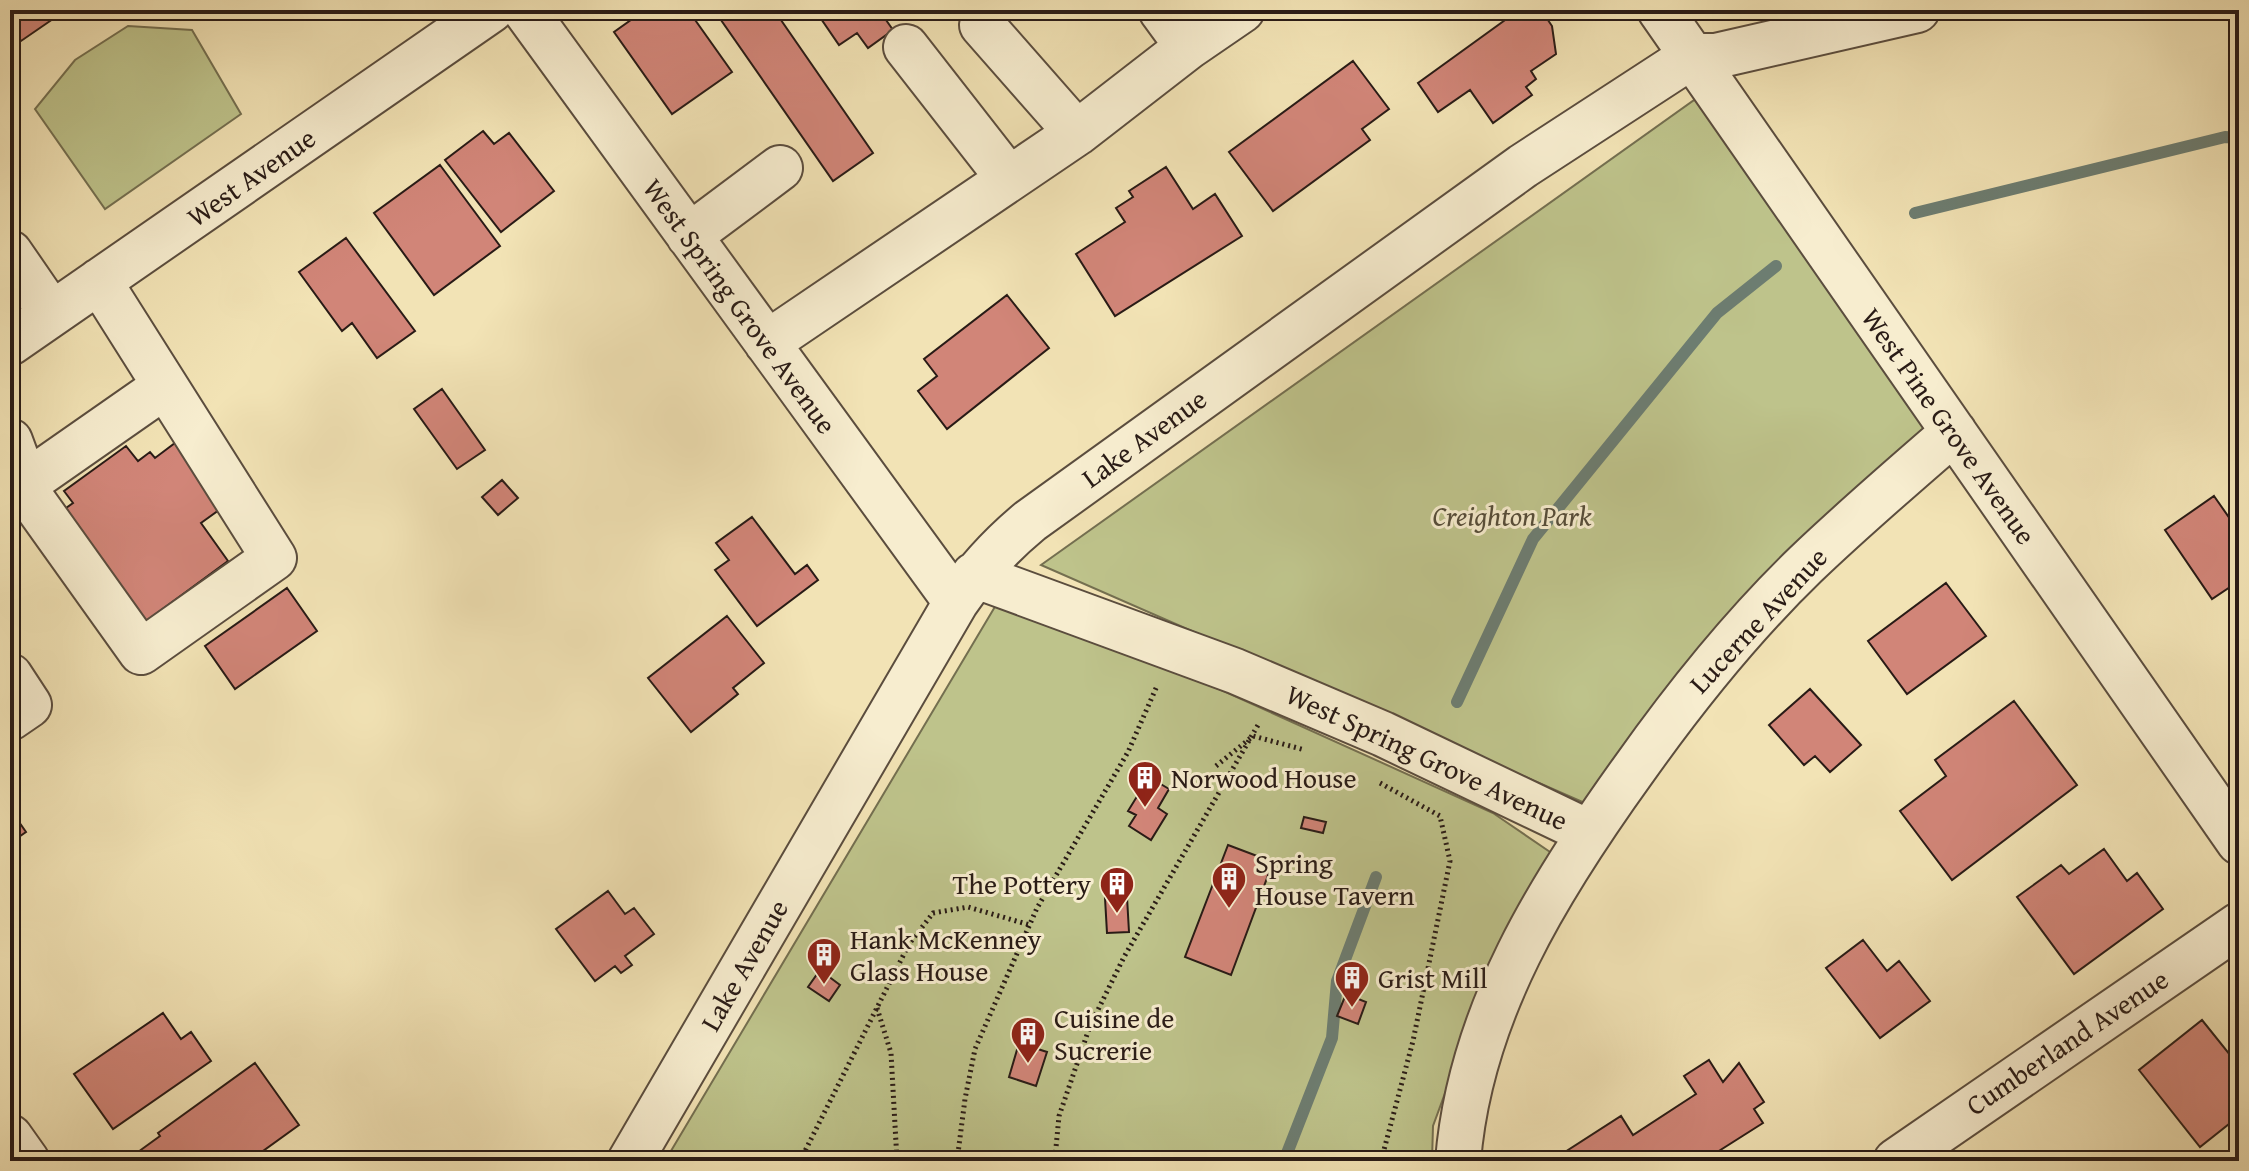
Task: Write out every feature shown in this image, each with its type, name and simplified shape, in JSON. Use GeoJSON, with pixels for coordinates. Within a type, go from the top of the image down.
{"type":"FeatureCollection","features":[{"type":"Feature","properties":{"kind":"street","name":"West Avenue"},"geometry":{"type":"LineString","coordinates":[[10,343],[491,10]]}},
{"type":"Feature","properties":{"kind":"street","name":"West Spring Grove Avenue"},"geometry":{"type":"LineString","coordinates":[[525,10],[767,343],[965,588],[1173,648],[1383,734],[1588,832],[1540,911],[1490,1016],[1473,1070],[1461,1126],[1458,1161]]}},
{"type":"Feature","properties":{"kind":"street"},"geometry":{"type":"LineString","coordinates":[[1161,10],[1188,47]]}},
{"type":"Feature","properties":{"kind":"street"},"geometry":{"type":"LineString","coordinates":[[767,343],[1077,133],[1188,47],[1242,10]]}},
{"type":"Feature","properties":{"kind":"street","name":"West Pine Grove Avenue"},"geometry":{"type":"LineString","coordinates":[[1660,10],[2239,842]]}},
{"type":"Feature","properties":{"kind":"street","name":"Lake Avenue"},"geometry":{"type":"LineString","coordinates":[[630,1161],[965,588],[1002,544],[1523,166],[1692,56],[1716,56],[1917,10]]}},
{"type":"Feature","properties":{"kind":"street"},"geometry":{"type":"LineString","coordinates":[[982,25],[1077,133]]}},
{"type":"Feature","properties":{"kind":"street"},"geometry":{"type":"LineString","coordinates":[[906,47],[1009,179]]}},
{"type":"Feature","properties":{"kind":"street"},"geometry":{"type":"LineString","coordinates":[[689,236],[780,168]]}},
{"type":"Feature","properties":{"kind":"street"},"geometry":{"type":"LineString","coordinates":[[10,253],[52,314]]}},
{"type":"Feature","properties":{"kind":"street"},"geometry":{"type":"LineString","coordinates":[[10,441],[31,498],[141,652],[274,558],[99,281]]}},
{"type":"Feature","properties":{"kind":"street"},"geometry":{"type":"LineString","coordinates":[[26,483],[165,386]]}},
{"type":"Feature","properties":{"kind":"street","name":"Lucerne Avenue"},"geometry":{"type":"LineString","coordinates":[[1588,832],[1678,707],[1738,635],[1815,556],[1954,432]]}},
{"type":"Feature","properties":{"kind":"street"},"geometry":{"type":"LineString","coordinates":[[10,676],[29,705],[10,718]]}},
{"type":"Feature","properties":{"kind":"street","name":"Cumberland Avenue"},"geometry":{"type":"LineString","coordinates":[[1896,1161],[2239,925]]}},
{"type":"Feature","properties":{"kind":"street"},"geometry":{"type":"LineString","coordinates":[[10,1137],[27,1161]]}},
{"type":"Feature","properties":{"kind":"path"},"geometry":{"type":"LineString","coordinates":[[957,1161],[975,1049],[1030,925],[1128,752],[1173,648]]}},
{"type":"Feature","properties":{"kind":"path"},"geometry":{"type":"LineString","coordinates":[[1055,1158],[1059,1116],[1090,1026],[1124,957],[1253,736],[1275,688]]}},
{"type":"Feature","properties":{"kind":"path"},"geometry":{"type":"LineString","coordinates":[[1253,736],[1307,751]]}},
{"type":"Feature","properties":{"kind":"path"},"geometry":{"type":"LineString","coordinates":[[1216,766],[1253,736]]}},
{"type":"Feature","properties":{"kind":"path"},"geometry":{"type":"LineString","coordinates":[[1374,780],[1440,816],[1450,861],[1413,1041],[1381,1161]]}},
{"type":"Feature","properties":{"kind":"path"},"geometry":{"type":"LineString","coordinates":[[800,1161],[909,944],[933,913],[968,907],[1030,925]]}},
{"type":"Feature","properties":{"kind":"path"},"geometry":{"type":"LineString","coordinates":[[876,1007],[891,1053],[897,1161]]}},
{"type":"Feature","properties":{"kind":"green space"},"geometry":{"type":"Polygon","coordinates":[[[128,26],[192,30],[241,114],[105,209],[35,109],[75,60],[128,26]]]}},
{"type":"Feature","properties":{"kind":"green space","name":"Creighton Park"},"geometry":{"type":"Polygon","coordinates":[[[1697,98],[1932,430],[1587,804],[1041,565],[1697,98]]]}},
{"type":"Feature","properties":{"kind":"green space"},"geometry":{"type":"Polygon","coordinates":[[[996,605],[1219,689],[1493,813],[1553,854],[1490,971],[1433,1126],[1432,1161],[665,1161],[996,605]]]}},
{"type":"Feature","properties":{"kind":"building"},"geometry":{"type":"Polygon","coordinates":[[[10,10],[66,10],[21,41],[10,26],[10,10]]]}},
{"type":"Feature","properties":{"kind":"building"},"geometry":{"type":"Polygon","coordinates":[[[645,10],[688,10],[732,72],[672,114],[614,32],[645,10]]]}},
{"type":"Feature","properties":{"kind":"building"},"geometry":{"type":"Polygon","coordinates":[[[714,10],[774,10],[873,153],[833,181],[714,10]]]}},
{"type":"Feature","properties":{"kind":"building"},"geometry":{"type":"Polygon","coordinates":[[[815,10],[879,10],[893,30],[868,48],[857,33],[839,45],[815,10]]]}},
{"type":"Feature","properties":{"kind":"building"},"geometry":{"type":"Polygon","coordinates":[[[1519,10],[1541,10],[1552,26],[1556,54],[1531,71],[1536,79],[1526,87],[1532,95],[1493,123],[1470,90],[1438,112],[1418,83],[1519,10]]]}},
{"type":"Feature","properties":{"kind":"building"},"geometry":{"type":"Polygon","coordinates":[[[1353,61],[1389,109],[1362,129],[1370,140],[1273,211],[1229,152],[1353,61]]]}},
{"type":"Feature","properties":{"kind":"building"},"geometry":{"type":"Polygon","coordinates":[[[483,131],[494,144],[509,133],[554,191],[501,232],[445,160],[483,131]]]}},
{"type":"Feature","properties":{"kind":"building"},"geometry":{"type":"Polygon","coordinates":[[[440,165],[500,246],[434,295],[374,213],[440,165]]]}},
{"type":"Feature","properties":{"kind":"building"},"geometry":{"type":"Polygon","coordinates":[[[1166,167],[1193,209],[1215,194],[1242,236],[1115,316],[1076,254],[1125,222],[1116,208],[1133,197],[1129,191],[1166,167]]]}},
{"type":"Feature","properties":{"kind":"building"},"geometry":{"type":"Polygon","coordinates":[[[346,238],[415,331],[377,358],[352,323],[342,331],[299,272],[346,238]]]}},
{"type":"Feature","properties":{"kind":"building"},"geometry":{"type":"Polygon","coordinates":[[[1007,295],[1049,348],[947,429],[918,391],[937,376],[924,359],[1007,295]]]}},
{"type":"Feature","properties":{"kind":"building"},"geometry":{"type":"Polygon","coordinates":[[[442,389],[485,450],[457,469],[414,409],[442,389]]]}},
{"type":"Feature","properties":{"kind":"building"},"geometry":{"type":"Polygon","coordinates":[[[179,440],[226,505],[201,523],[228,561],[141,625],[59,513],[73,503],[64,491],[126,446],[138,461],[150,452],[155,458],[179,440]]]}},
{"type":"Feature","properties":{"kind":"building"},"geometry":{"type":"Polygon","coordinates":[[[502,480],[518,498],[498,515],[482,497],[502,480]]]}},
{"type":"Feature","properties":{"kind":"building"},"geometry":{"type":"Polygon","coordinates":[[[2214,496],[2235,526],[2239,523],[2239,581],[2212,599],[2165,530],[2214,496]]]}},
{"type":"Feature","properties":{"kind":"building"},"geometry":{"type":"Polygon","coordinates":[[[752,517],[795,574],[807,565],[818,580],[757,626],[715,570],[729,560],[716,543],[752,517]]]}},
{"type":"Feature","properties":{"kind":"building"},"geometry":{"type":"Polygon","coordinates":[[[1946,583],[1986,636],[1907,694],[1868,641],[1946,583]]]}},
{"type":"Feature","properties":{"kind":"building"},"geometry":{"type":"Polygon","coordinates":[[[287,588],[317,631],[235,689],[205,646],[287,588]]]}},
{"type":"Feature","properties":{"kind":"building"},"geometry":{"type":"Polygon","coordinates":[[[727,616],[764,663],[733,688],[738,694],[691,732],[648,678],[727,616]]]}},
{"type":"Feature","properties":{"kind":"building"},"geometry":{"type":"Polygon","coordinates":[[[1810,689],[1861,745],[1830,772],[1815,756],[1804,765],[1769,725],[1810,689]]]}},
{"type":"Feature","properties":{"kind":"building"},"geometry":{"type":"Polygon","coordinates":[[[2014,701],[2077,785],[1952,880],[1900,811],[1946,776],[1935,760],[2014,701]]]}},
{"type":"Feature","properties":{"kind":"building","name":"Norwood House"},"geometry":{"type":"Polygon","coordinates":[[[1149,777],[1169,789],[1158,808],[1167,814],[1151,840],[1129,826],[1136,815],[1128,811],[1149,777]]]}},
{"type":"Feature","properties":{"kind":"building"},"geometry":{"type":"Polygon","coordinates":[[[10,809],[26,832],[10,843],[10,809]]]}},
{"type":"Feature","properties":{"kind":"building"},"geometry":{"type":"Polygon","coordinates":[[[1304,817],[1326,822],[1323,833],[1301,828],[1304,817]]]}},
{"type":"Feature","properties":{"kind":"building","name":"Spring House Tavern"},"geometry":{"type":"Polygon","coordinates":[[[1228,845],[1273,862],[1231,975],[1185,957],[1228,845]]]}},
{"type":"Feature","properties":{"kind":"building"},"geometry":{"type":"Polygon","coordinates":[[[2104,849],[2127,881],[2137,873],[2163,909],[2074,974],[2017,897],[2061,865],[2069,874],[2104,849]]]}},
{"type":"Feature","properties":{"kind":"building"},"geometry":{"type":"Polygon","coordinates":[[[608,891],[625,914],[634,908],[654,934],[625,956],[632,965],[621,973],[615,966],[595,981],[556,929],[608,891]]]}},
{"type":"Feature","properties":{"kind":"building","name":"The Pottery"},"geometry":{"type":"Polygon","coordinates":[[[1127,897],[1129,932],[1107,933],[1105,898],[1127,897]]]}},
{"type":"Feature","properties":{"kind":"building"},"geometry":{"type":"Polygon","coordinates":[[[1863,940],[1887,971],[1899,961],[1930,1001],[1880,1038],[1826,968],[1863,940]]]}},
{"type":"Feature","properties":{"kind":"building","name":"Hank McKenney Glass House"},"geometry":{"type":"Polygon","coordinates":[[[820,970],[840,985],[829,1001],[808,987],[820,970]]]}},
{"type":"Feature","properties":{"kind":"building","name":"Grist Mill"},"geometry":{"type":"Polygon","coordinates":[[[1346,994],[1366,1002],[1358,1024],[1337,1016],[1346,994]]]}},
{"type":"Feature","properties":{"kind":"building"},"geometry":{"type":"Polygon","coordinates":[[[163,1013],[181,1039],[191,1032],[211,1061],[113,1129],[74,1074],[163,1013]]]}},
{"type":"Feature","properties":{"kind":"building"},"geometry":{"type":"Polygon","coordinates":[[[2202,1020],[2239,1066],[2239,1116],[2200,1147],[2139,1070],[2202,1020]]]}},
{"type":"Feature","properties":{"kind":"building","name":"Cuisine de Sucrerie"},"geometry":{"type":"Polygon","coordinates":[[[1019,1043],[1047,1052],[1036,1086],[1009,1077],[1019,1043]]]}},
{"type":"Feature","properties":{"kind":"building"},"geometry":{"type":"Polygon","coordinates":[[[1709,1060],[1723,1082],[1739,1063],[1764,1102],[1754,1109],[1763,1123],[1703,1161],[1551,1161],[1621,1116],[1633,1135],[1696,1094],[1684,1076],[1709,1060]]]}},
{"type":"Feature","properties":{"kind":"building"},"geometry":{"type":"Polygon","coordinates":[[[255,1063],[299,1125],[249,1161],[135,1161],[131,1157],[160,1136],[158,1133],[255,1063]]]}},
{"type":"Feature","properties":{"kind":"waterway"},"geometry":{"type":"LineString","coordinates":[[1915,213],[2225,137],[2239,138]]}},
{"type":"Feature","properties":{"kind":"waterway"},"geometry":{"type":"LineString","coordinates":[[1457,702],[1533,539],[1717,313],[1776,266]]}},
{"type":"Feature","properties":{"kind":"waterway"},"geometry":{"type":"LineString","coordinates":[[1284,1161],[1332,1038],[1337,981],[1376,877]]}},
{"type":"Feature","properties":{"kind":"place","name":"Norwood House"},"geometry":{"type":"Point","coordinates":[1145,809]}},
{"type":"Feature","properties":{"kind":"place","name":"Spring House Tavern"},"geometry":{"type":"Point","coordinates":[1229,910]}},
{"type":"Feature","properties":{"kind":"place","name":"The Pottery"},"geometry":{"type":"Point","coordinates":[1117,915]}},
{"type":"Feature","properties":{"kind":"place","name":"Hank McKenney Glass House"},"geometry":{"type":"Point","coordinates":[824,986]}},
{"type":"Feature","properties":{"kind":"place","name":"Grist Mill"},"geometry":{"type":"Point","coordinates":[1352,1009]}},
{"type":"Feature","properties":{"kind":"place","name":"Cuisine de Sucrerie"},"geometry":{"type":"Point","coordinates":[1028,1065]}}]}
